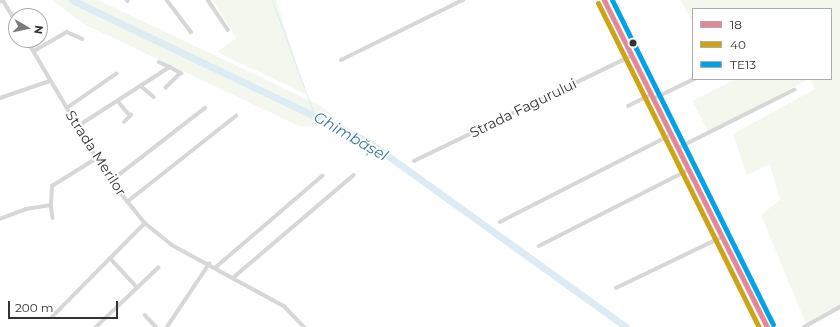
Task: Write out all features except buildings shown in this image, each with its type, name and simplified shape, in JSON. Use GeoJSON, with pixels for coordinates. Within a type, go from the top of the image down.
{"type":"FeatureCollection","features":[{"type":"Feature","properties":{"kind":"street"},"geometry":{"type":"LineString","coordinates":[[167,0],[191,32]]}},
{"type":"Feature","properties":{"kind":"street"},"geometry":{"type":"LineString","coordinates":[[208,0],[228,30]]}},
{"type":"Feature","properties":{"kind":"street"},"geometry":{"type":"LineString","coordinates":[[341,60],[463,0]]}},
{"type":"Feature","properties":{"kind":"street"},"geometry":{"type":"LineString","coordinates":[[604,0],[767,327]]}},
{"type":"Feature","properties":{"kind":"street"},"geometry":{"type":"LineString","coordinates":[[34,51],[67,32],[83,39]]}},
{"type":"Feature","properties":{"kind":"street","name":"Strada Merilor"},"geometry":{"type":"LineString","coordinates":[[32,48],[50,81],[111,181],[145,223],[172,245],[216,267],[284,306],[304,327]]}},
{"type":"Feature","properties":{"kind":"street","name":"Strada Fagurului"},"geometry":{"type":"LineString","coordinates":[[414,161],[631,56]]}},
{"type":"Feature","properties":{"kind":"street"},"geometry":{"type":"LineString","coordinates":[[159,62],[182,74],[166,88]]}},
{"type":"Feature","properties":{"kind":"street"},"geometry":{"type":"LineString","coordinates":[[78,126],[170,67]]}},
{"type":"Feature","properties":{"kind":"street"},"geometry":{"type":"LineString","coordinates":[[67,108],[116,74]]}},
{"type":"Feature","properties":{"kind":"street"},"geometry":{"type":"LineString","coordinates":[[653,99],[692,80]]}},
{"type":"Feature","properties":{"kind":"street"},"geometry":{"type":"LineString","coordinates":[[0,98],[50,81]]}},
{"type":"Feature","properties":{"kind":"street"},"geometry":{"type":"LineString","coordinates":[[141,86],[154,97]]}},
{"type":"Feature","properties":{"kind":"street"},"geometry":{"type":"LineString","coordinates":[[678,148],[794,90]]}},
{"type":"Feature","properties":{"kind":"street"},"geometry":{"type":"LineString","coordinates":[[628,106],[651,95]]}},
{"type":"Feature","properties":{"kind":"street"},"geometry":{"type":"LineString","coordinates":[[118,100],[131,116],[124,122]]}},
{"type":"Feature","properties":{"kind":"street"},"geometry":{"type":"LineString","coordinates":[[111,181],[204,108]]}},
{"type":"Feature","properties":{"kind":"street"},"geometry":{"type":"LineString","coordinates":[[127,202],[236,116]]}},
{"type":"Feature","properties":{"kind":"street"},"geometry":{"type":"LineString","coordinates":[[500,222],[671,135]]}},
{"type":"Feature","properties":{"kind":"street"},"geometry":{"type":"LineString","coordinates":[[53,218],[51,205],[52,186],[97,158]]}},
{"type":"Feature","properties":{"kind":"street"},"geometry":{"type":"LineString","coordinates":[[539,246],[688,170]]}},
{"type":"Feature","properties":{"kind":"street"},"geometry":{"type":"LineString","coordinates":[[234,277],[354,175]]}},
{"type":"Feature","properties":{"kind":"street"},"geometry":{"type":"LineString","coordinates":[[216,267],[322,176]]}},
{"type":"Feature","properties":{"kind":"street"},"geometry":{"type":"LineString","coordinates":[[0,220],[26,209],[51,205]]}},
{"type":"Feature","properties":{"kind":"street"},"geometry":{"type":"LineString","coordinates":[[52,317],[145,223]]}},
{"type":"Feature","properties":{"kind":"street"},"geometry":{"type":"LineString","coordinates":[[616,288],[722,237]]}},
{"type":"Feature","properties":{"kind":"street"},"geometry":{"type":"LineString","coordinates":[[110,258],[137,288]]}},
{"type":"Feature","properties":{"kind":"street"},"geometry":{"type":"LineString","coordinates":[[167,327],[209,264]]}},
{"type":"Feature","properties":{"kind":"street"},"geometry":{"type":"LineString","coordinates":[[96,327],[158,268]]}},
{"type":"Feature","properties":{"kind":"street"},"geometry":{"type":"LineString","coordinates":[[804,327],[840,307]]}},
{"type":"Feature","properties":{"kind":"street"},"geometry":{"type":"LineString","coordinates":[[145,315],[156,327]]}},
{"type":"Feature","properties":{"kind":"shaded area"},"geometry":{"type":"Polygon","coordinates":[[[52,0],[98,0],[321,106],[331,114],[327,127],[299,126],[84,24],[52,0]]]}},
{"type":"Feature","properties":{"kind":"shaded area"},"geometry":{"type":"Polygon","coordinates":[[[213,0],[276,0],[306,94],[217,52],[236,38],[213,0]]]}},
{"type":"Feature","properties":{"kind":"shaded area"},"geometry":{"type":"Polygon","coordinates":[[[680,0],[840,0],[840,307],[807,326],[761,215],[780,200],[770,164],[747,175],[733,134],[815,89],[810,80],[832,80],[832,8],[692,8],[692,20],[680,0]]]}},
{"type":"Feature","properties":{"kind":"shaded area"},"geometry":{"type":"Polygon","coordinates":[[[734,80],[807,80],[708,131],[692,101],[734,80]]]}},
{"type":"Feature","properties":{"kind":"waterway","name":"Ghimbășel"},"geometry":{"type":"LineString","coordinates":[[72,0],[370,143],[626,327]]}},
{"type":"Feature","properties":{"kind":"waterway"},"geometry":{"type":"LineString","coordinates":[[272,0],[314,114]]}},
{"type":"Feature","properties":{"kind":"waterway","name":"Ghimbășel"},"geometry":{"type":"LineString","coordinates":[[149,41],[157,39]]}},
{"type":"Feature","properties":{"kind":"transit line","name":"18"},"geometry":{"type":"LineString","coordinates":[[604,0],[767,327]]}},
{"type":"Feature","properties":{"kind":"transit line","name":"TE13"},"geometry":{"type":"LineString","coordinates":[[612,0],[773,324]]}},
{"type":"Feature","properties":{"kind":"transit line","name":"40"},"geometry":{"type":"LineString","coordinates":[[598,3],[759,327]]}}]}
